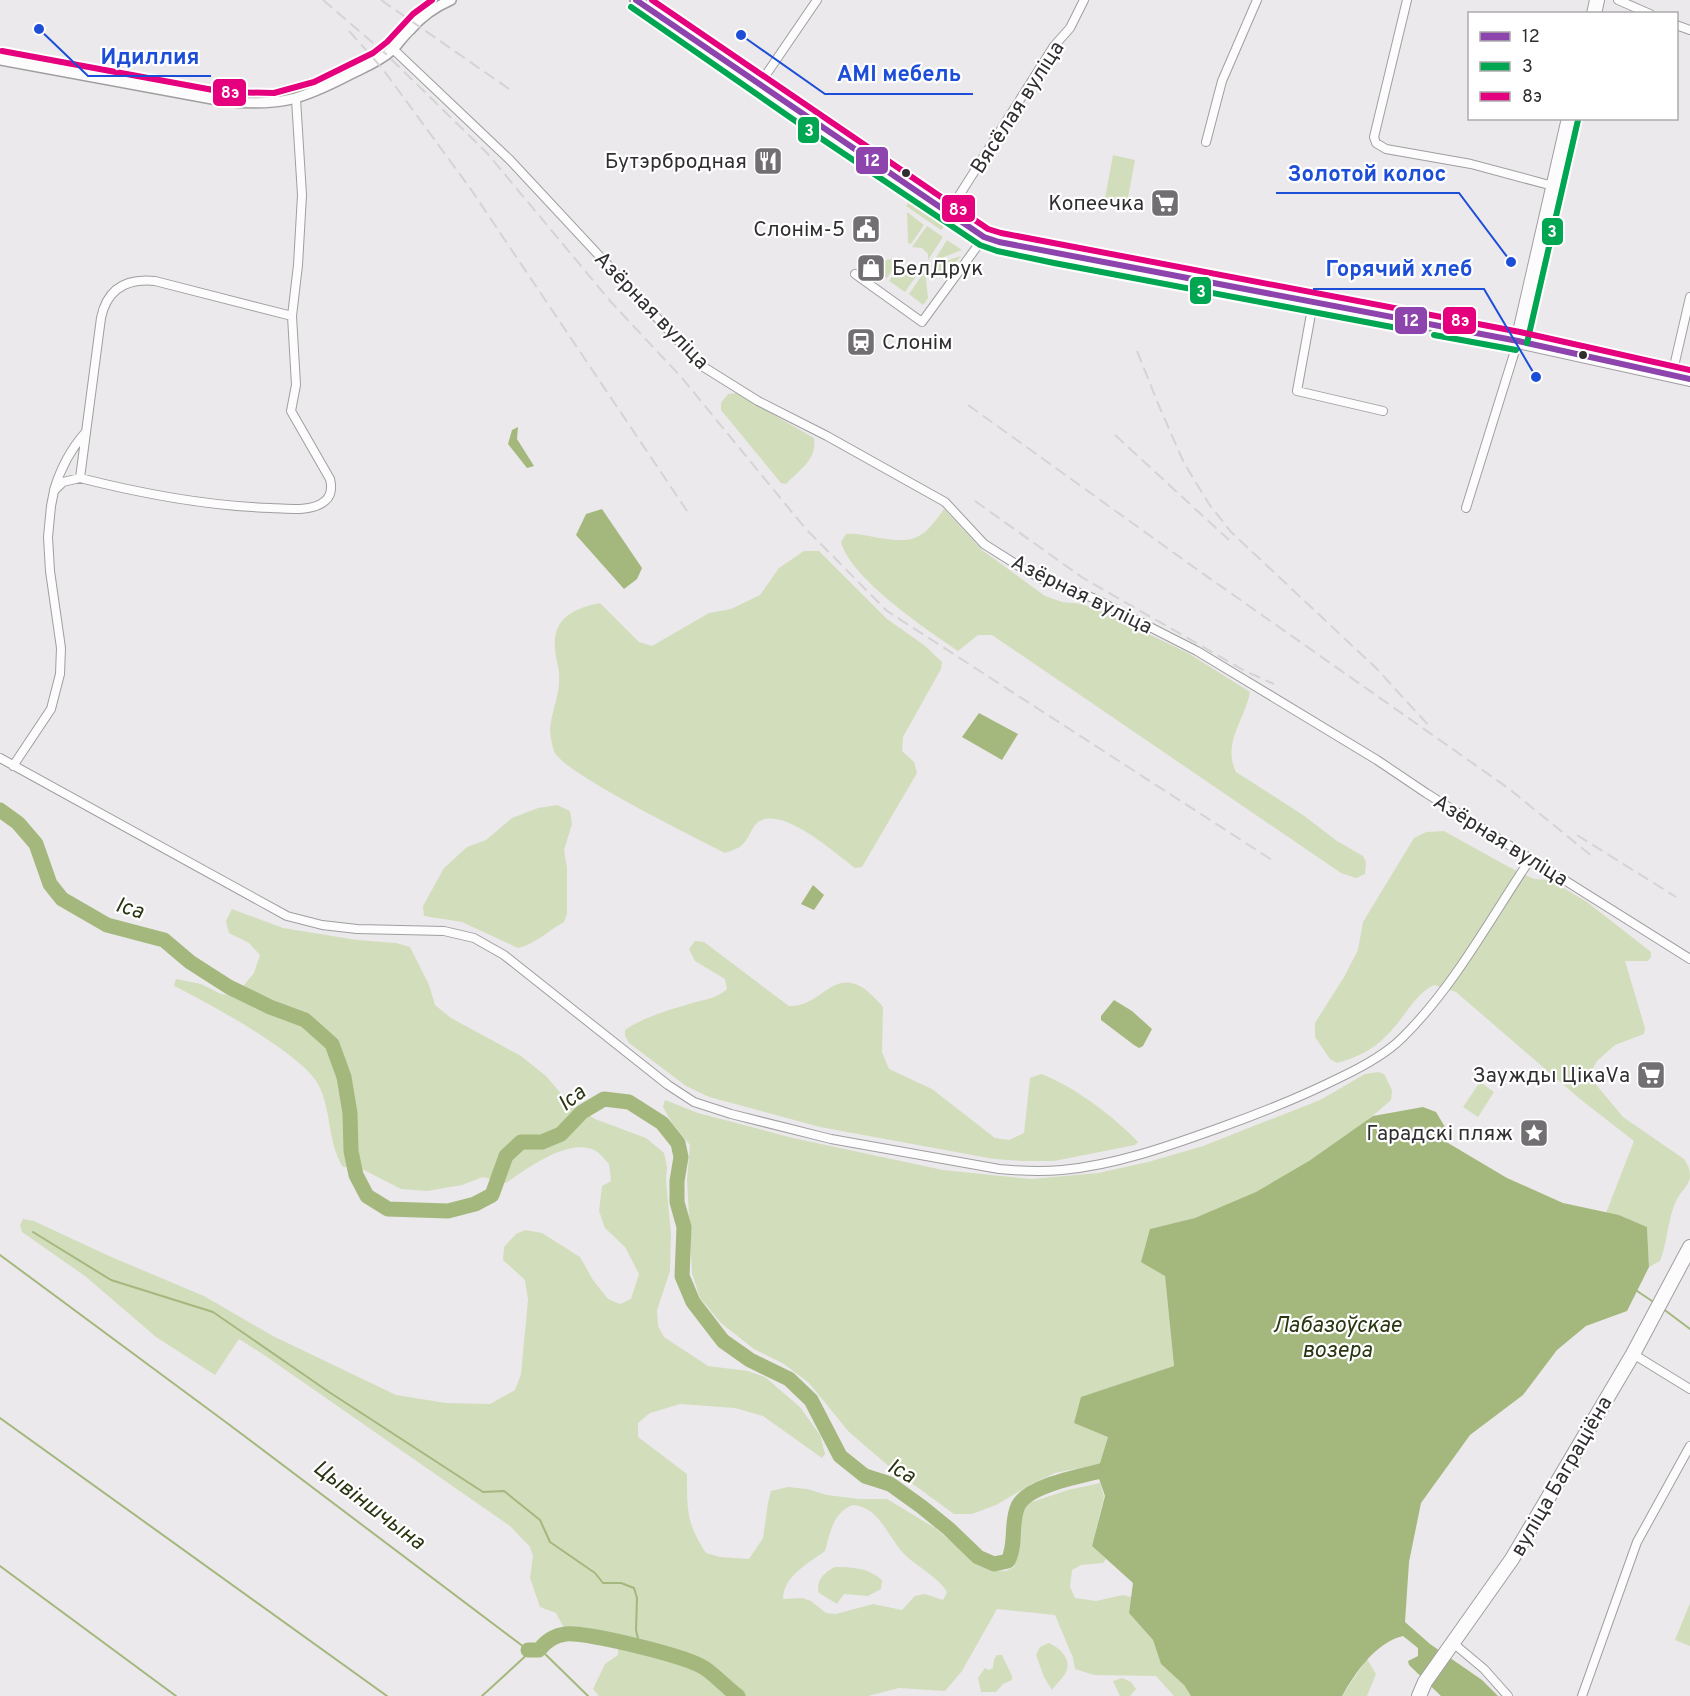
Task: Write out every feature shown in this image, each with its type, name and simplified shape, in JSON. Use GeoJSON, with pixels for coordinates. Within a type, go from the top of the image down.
{"type":"FeatureCollection","features":[{"type":"Feature","properties":{"kind":"highway"},"geometry":{"type":"LineString","coordinates":[[1569,120],[1518,341],[1690,379]]}},
{"type":"Feature","properties":{"kind":"highway","name":"вуліца Баграціёна"},"geometry":{"type":"LineString","coordinates":[[1419,1696],[1425,1682],[1512,1559],[1633,1354],[1690,1247]]}},
{"type":"Feature","properties":{"kind":"main road"},"geometry":{"type":"LineString","coordinates":[[636,0],[759,86],[984,237],[1034,250],[1518,341]]}},
{"type":"Feature","properties":{"kind":"street"},"geometry":{"type":"LineString","coordinates":[[0,60],[223,101],[254,104],[296,99],[322,89],[376,61],[393,49],[427,14],[451,0]]}},
{"type":"Feature","properties":{"kind":"street"},"geometry":{"type":"LineString","coordinates":[[759,86],[817,0]]}},
{"type":"Feature","properties":{"kind":"street","name":"Вясёлая вуліца"},"geometry":{"type":"LineString","coordinates":[[948,213],[1054,46],[1070,28],[1084,0]]}},
{"type":"Feature","properties":{"kind":"street"},"geometry":{"type":"LineString","coordinates":[[1206,142],[1222,81],[1257,0]]}},
{"type":"Feature","properties":{"kind":"street"},"geometry":{"type":"LineString","coordinates":[[1407,0],[1374,137],[1376,143],[1386,149],[1471,164],[1553,186]]}},
{"type":"Feature","properties":{"kind":"street"},"geometry":{"type":"LineString","coordinates":[[1618,0],[1645,12]]}},
{"type":"Feature","properties":{"kind":"street","name":"Азёрная вуліца"},"geometry":{"type":"LineString","coordinates":[[393,49],[510,160],[702,366],[758,401],[827,436],[945,502],[984,544],[1022,568],[1044,580],[1093,598],[1197,651],[1377,760],[1425,794],[1690,959]]}},
{"type":"Feature","properties":{"kind":"street"},"geometry":{"type":"LineString","coordinates":[[54,491],[63,482],[80,478],[142,493],[203,504],[297,509],[325,501],[332,487],[330,479],[291,411],[296,385],[292,316],[302,195],[296,99]]}},
{"type":"Feature","properties":{"kind":"street"},"geometry":{"type":"LineString","coordinates":[[855,274],[922,322],[984,237]]}},
{"type":"Feature","properties":{"kind":"street"},"geometry":{"type":"LineString","coordinates":[[80,478],[104,306],[109,297],[131,281],[155,281],[292,316]]}},
{"type":"Feature","properties":{"kind":"street"},"geometry":{"type":"LineString","coordinates":[[1672,375],[1690,297]]}},
{"type":"Feature","properties":{"kind":"street"},"geometry":{"type":"LineString","coordinates":[[1313,303],[1297,391],[1383,411]]}},
{"type":"Feature","properties":{"kind":"street"},"geometry":{"type":"LineString","coordinates":[[1466,508],[1518,341]]}},
{"type":"Feature","properties":{"kind":"street"},"geometry":{"type":"LineString","coordinates":[[13,766],[51,709],[60,674],[61,648],[50,571],[48,537],[54,491],[61,467],[73,447],[86,432]]}},
{"type":"Feature","properties":{"kind":"street"},"geometry":{"type":"LineString","coordinates":[[0,759],[287,916],[333,927],[444,931],[474,938],[504,955],[668,1085],[694,1102],[731,1114],[831,1138],[999,1169],[1025,1171],[1063,1170],[1122,1159],[1175,1143],[1304,1096],[1368,1063],[1400,1041],[1439,997],[1531,858]]}},
{"type":"Feature","properties":{"kind":"street"},"geometry":{"type":"LineString","coordinates":[[1633,1354],[1690,1389]]}},
{"type":"Feature","properties":{"kind":"street"},"geometry":{"type":"LineString","coordinates":[[1582,1696],[1637,1542],[1690,1446]]}},
{"type":"Feature","properties":{"kind":"street"},"geometry":{"type":"LineString","coordinates":[[1449,1648],[1484,1669],[1508,1696]]}},
{"type":"Feature","properties":{"kind":"shaded area"},"geometry":{"type":"Polygon","coordinates":[[[1113,155],[1135,160],[1127,203],[1105,198],[1113,155]]]}},
{"type":"Feature","properties":{"kind":"shaded area"},"geometry":{"type":"Polygon","coordinates":[[[911,199],[939,218],[945,225],[941,230],[906,206],[911,199]]]}},
{"type":"Feature","properties":{"kind":"shaded area"},"geometry":{"type":"Polygon","coordinates":[[[907,212],[924,225],[911,244],[908,243],[907,212]]]}},
{"type":"Feature","properties":{"kind":"shaded area"},"geometry":{"type":"Polygon","coordinates":[[[927,226],[943,237],[928,260],[928,254],[922,248],[912,247],[927,226]]]}},
{"type":"Feature","properties":{"kind":"shaded area"},"geometry":{"type":"Polygon","coordinates":[[[947,240],[962,250],[934,261],[947,240]]]}},
{"type":"Feature","properties":{"kind":"shaded area"},"geometry":{"type":"Polygon","coordinates":[[[961,256],[945,276],[930,266],[961,256]]]}},
{"type":"Feature","properties":{"kind":"shaded area"},"geometry":{"type":"Polygon","coordinates":[[[901,257],[887,278],[870,267],[873,263],[901,257]]]}},
{"type":"Feature","properties":{"kind":"shaded area"},"geometry":{"type":"Polygon","coordinates":[[[903,261],[908,271],[919,272],[905,292],[889,281],[903,261]]]}},
{"type":"Feature","properties":{"kind":"shaded area"},"geometry":{"type":"Polygon","coordinates":[[[925,271],[928,298],[923,305],[909,294],[925,271]]]}},
{"type":"Feature","properties":{"kind":"shaded area"},"geometry":{"type":"Polygon","coordinates":[[[736,393],[814,438],[810,458],[786,484],[781,483],[721,410],[721,403],[728,394],[736,393]]]}},
{"type":"Feature","properties":{"kind":"shaded area"},"geometry":{"type":"Polygon","coordinates":[[[944,509],[982,550],[1045,596],[1062,602],[1082,604],[1101,611],[1188,653],[1250,692],[1233,741],[1232,761],[1236,772],[1303,815],[1337,841],[1363,856],[1366,862],[1365,874],[1356,878],[1341,873],[992,635],[978,635],[958,651],[910,617],[874,587],[859,572],[841,542],[846,534],[898,540],[915,538],[929,528],[944,509]]]}},
{"type":"Feature","properties":{"kind":"shaded area"},"geometry":{"type":"Polygon","coordinates":[[[804,551],[819,551],[887,619],[924,645],[942,662],[941,669],[903,737],[902,751],[914,762],[917,773],[862,867],[855,868],[822,842],[794,825],[768,818],[758,822],[740,846],[725,853],[632,805],[580,774],[562,761],[554,751],[551,740],[551,721],[559,682],[555,641],[557,631],[567,616],[587,606],[600,603],[639,642],[652,646],[709,613],[731,609],[760,595],[779,568],[804,551]]]}},
{"type":"Feature","properties":{"kind":"shaded area"},"geometry":{"type":"Polygon","coordinates":[[[557,805],[570,811],[572,824],[564,850],[567,868],[567,914],[564,922],[536,941],[518,948],[462,922],[424,916],[423,906],[444,868],[467,847],[486,840],[512,818],[538,808],[557,805]]]}},
{"type":"Feature","properties":{"kind":"shaded area"},"geometry":{"type":"Polygon","coordinates":[[[1444,831],[1534,879],[1550,880],[1587,902],[1651,952],[1648,961],[1625,961],[1645,1028],[1644,1034],[1615,1045],[1597,1061],[1592,1070],[1593,1081],[1623,1117],[1684,1159],[1688,1165],[1690,1177],[1673,1208],[1660,1261],[1649,1267],[1647,1227],[1619,1215],[1606,1213],[1634,1141],[1580,1099],[1456,992],[1434,985],[1427,989],[1381,1041],[1363,1053],[1344,1061],[1337,1063],[1330,1059],[1315,1037],[1315,1023],[1358,950],[1363,922],[1414,838],[1426,832],[1444,831]]]}},
{"type":"Feature","properties":{"kind":"shaded area"},"geometry":{"type":"Polygon","coordinates":[[[232,909],[283,928],[357,940],[396,943],[410,947],[429,985],[435,1005],[451,1018],[521,1056],[546,1076],[569,1103],[595,1119],[646,1138],[664,1153],[671,1234],[670,1271],[657,1310],[658,1326],[664,1337],[708,1366],[748,1371],[765,1377],[800,1407],[820,1435],[825,1454],[822,1458],[763,1416],[735,1408],[680,1404],[650,1413],[638,1423],[638,1437],[687,1474],[691,1524],[706,1553],[720,1557],[749,1559],[763,1538],[771,1491],[788,1487],[859,1499],[887,1499],[935,1528],[975,1562],[993,1570],[1006,1571],[1014,1567],[1019,1549],[1020,1516],[1029,1503],[1068,1490],[1100,1483],[1104,1497],[1092,1546],[1106,1559],[1103,1563],[1081,1565],[1072,1570],[1070,1587],[1075,1598],[1096,1601],[1123,1595],[1131,1597],[1129,1613],[1153,1640],[1161,1664],[1184,1685],[1191,1696],[1174,1696],[1156,1676],[1094,1675],[1075,1669],[1073,1658],[1055,1615],[997,1609],[962,1671],[945,1691],[899,1688],[868,1696],[599,1696],[593,1689],[605,1664],[618,1655],[618,1645],[613,1633],[582,1627],[564,1628],[556,1613],[540,1607],[530,1578],[533,1556],[530,1547],[510,1526],[239,1339],[215,1375],[156,1337],[85,1276],[22,1232],[20,1225],[23,1219],[34,1221],[204,1296],[273,1336],[396,1395],[446,1403],[490,1404],[515,1390],[521,1374],[528,1300],[525,1280],[503,1260],[504,1247],[516,1234],[525,1230],[542,1233],[580,1257],[593,1280],[608,1299],[620,1304],[631,1299],[639,1274],[625,1247],[605,1228],[599,1211],[602,1186],[611,1181],[609,1164],[596,1151],[585,1147],[561,1151],[536,1163],[506,1183],[483,1177],[462,1185],[427,1191],[401,1189],[360,1168],[343,1167],[334,1147],[326,1104],[318,1084],[309,1072],[274,1044],[174,986],[176,979],[201,984],[221,994],[235,996],[254,973],[260,955],[249,943],[229,933],[226,921],[232,909]],[[853,1505],[841,1513],[833,1524],[825,1551],[792,1577],[784,1591],[783,1599],[802,1598],[811,1601],[826,1613],[836,1614],[873,1604],[902,1610],[915,1596],[925,1594],[943,1600],[947,1592],[943,1586],[905,1555],[877,1517],[862,1507],[853,1505]]]}},
{"type":"Feature","properties":{"kind":"shaded area"},"geometry":{"type":"Polygon","coordinates":[[[695,941],[704,942],[789,1006],[810,1001],[836,985],[845,983],[855,984],[866,990],[883,1007],[882,1052],[889,1069],[932,1089],[995,1138],[1009,1140],[1024,1133],[1030,1078],[1041,1074],[1066,1086],[1092,1103],[1118,1122],[1138,1142],[1135,1145],[1054,1161],[994,1159],[820,1127],[709,1097],[686,1086],[629,1043],[625,1036],[625,1030],[641,1021],[715,997],[727,989],[725,979],[695,961],[689,949],[695,941]]]}},
{"type":"Feature","properties":{"kind":"shaded area"},"geometry":{"type":"Polygon","coordinates":[[[1378,1072],[1384,1074],[1392,1090],[1391,1100],[1323,1153],[1247,1197],[1189,1220],[1150,1229],[1165,1275],[1174,1367],[1081,1398],[1108,1437],[1100,1464],[1055,1473],[996,1505],[972,1514],[954,1514],[891,1468],[849,1432],[809,1383],[784,1364],[754,1349],[721,1323],[700,1298],[692,1273],[687,1180],[690,1145],[672,1123],[663,1107],[665,1100],[698,1113],[793,1138],[943,1170],[1031,1179],[1098,1173],[1203,1146],[1320,1100],[1365,1074],[1378,1072]]]}},
{"type":"Feature","properties":{"kind":"shaded area"},"geometry":{"type":"Polygon","coordinates":[[[1480,1082],[1494,1092],[1478,1117],[1463,1107],[1480,1082]]]}},
{"type":"Feature","properties":{"kind":"shaded area"},"geometry":{"type":"Polygon","coordinates":[[[835,1567],[854,1568],[872,1573],[882,1580],[881,1589],[868,1596],[844,1594],[837,1604],[819,1593],[818,1589],[821,1578],[835,1567]]]}},
{"type":"Feature","properties":{"kind":"shaded area"},"geometry":{"type":"Polygon","coordinates":[[[1690,1603],[1690,1646],[1675,1640],[1690,1603]]]}},
{"type":"Feature","properties":{"kind":"shaded area"},"geometry":{"type":"Polygon","coordinates":[[[1049,1643],[1058,1648],[1068,1664],[1065,1674],[1052,1690],[1044,1677],[1036,1655],[1040,1647],[1049,1643]]]}},
{"type":"Feature","properties":{"kind":"shaded area"},"geometry":{"type":"Polygon","coordinates":[[[997,1655],[1002,1655],[1012,1680],[1003,1684],[996,1692],[981,1692],[978,1678],[985,1668],[989,1670],[993,1668],[997,1655]]]}},
{"type":"Feature","properties":{"kind":"shaded area"},"geometry":{"type":"Polygon","coordinates":[[[1367,1659],[1376,1674],[1367,1696],[1342,1696],[1367,1659]]]}},
{"type":"Feature","properties":{"kind":"shaded area"},"geometry":{"type":"Polygon","coordinates":[[[1122,1678],[1131,1682],[1136,1689],[1130,1696],[1120,1696],[1113,1681],[1122,1678]]]}},
{"type":"Feature","properties":{"kind":"water"},"geometry":{"type":"Polygon","coordinates":[[[518,427],[517,439],[534,466],[527,468],[508,444],[512,430],[518,427]]]}},
{"type":"Feature","properties":{"kind":"water"},"geometry":{"type":"Polygon","coordinates":[[[602,509],[642,568],[637,579],[624,589],[576,535],[586,514],[602,509]]]}},
{"type":"Feature","properties":{"kind":"water"},"geometry":{"type":"Polygon","coordinates":[[[979,713],[1018,734],[1002,760],[962,737],[979,713]]]}},
{"type":"Feature","properties":{"kind":"water"},"geometry":{"type":"Polygon","coordinates":[[[813,885],[824,895],[814,910],[801,904],[813,885]]]}},
{"type":"Feature","properties":{"kind":"water"},"geometry":{"type":"Polygon","coordinates":[[[1114,1000],[1132,1011],[1152,1029],[1143,1046],[1139,1048],[1134,1045],[1101,1020],[1101,1016],[1114,1000]]]}},
{"type":"Feature","properties":{"kind":"water","name":"Лабазоўскае возера"},"geometry":{"type":"Polygon","coordinates":[[[1423,1107],[1436,1112],[1445,1127],[1443,1140],[1507,1178],[1563,1203],[1619,1215],[1647,1227],[1649,1267],[1627,1311],[1586,1326],[1557,1350],[1523,1395],[1470,1435],[1421,1503],[1409,1562],[1405,1622],[1430,1644],[1482,1680],[1498,1696],[1441,1696],[1409,1665],[1408,1661],[1418,1656],[1418,1648],[1403,1636],[1375,1652],[1360,1668],[1342,1696],[1191,1696],[1184,1685],[1161,1664],[1153,1640],[1129,1613],[1133,1583],[1092,1546],[1105,1496],[1097,1473],[1108,1437],[1074,1423],[1081,1397],[1174,1366],[1165,1276],[1141,1262],[1150,1229],[1195,1218],[1256,1192],[1309,1161],[1373,1116],[1423,1107]]]}},
{"type":"Feature","properties":{"kind":"waterway","name":"Іса"},"geometry":{"type":"LineString","coordinates":[[0,810],[18,823],[36,844],[50,884],[62,899],[107,925],[164,940],[190,962],[229,987],[270,1007],[305,1020],[332,1044],[344,1077],[350,1113],[351,1151],[356,1175],[367,1196],[388,1209],[448,1211],[475,1204],[492,1195],[506,1156],[521,1142],[542,1142],[561,1134],[582,1112],[604,1099],[629,1102],[662,1123],[678,1143],[681,1157],[677,1181],[677,1202],[684,1227],[682,1276],[693,1302],[723,1341],[750,1360],[789,1379],[811,1400],[840,1456],[865,1476],[890,1484],[922,1507],[978,1557],[994,1564],[1008,1561],[1018,1506],[1034,1491],[1116,1467]]}},
{"type":"Feature","properties":{"kind":"waterway"},"geometry":{"type":"LineString","coordinates":[[33,1232],[111,1280],[213,1312],[329,1392],[483,1492],[504,1491],[540,1520],[550,1542],[595,1573],[603,1583],[621,1583],[634,1588],[637,1598],[636,1630],[640,1647]]}},
{"type":"Feature","properties":{"kind":"waterway","name":"Цывіншчына"},"geometry":{"type":"LineString","coordinates":[[0,1255],[528,1650]]}},
{"type":"Feature","properties":{"kind":"waterway"},"geometry":{"type":"LineString","coordinates":[[1637,1291],[1655,1303]]}},
{"type":"Feature","properties":{"kind":"waterway"},"geometry":{"type":"LineString","coordinates":[[1662,1308],[1690,1329]]}},
{"type":"Feature","properties":{"kind":"waterway"},"geometry":{"type":"LineString","coordinates":[[0,1418],[387,1696]]}},
{"type":"Feature","properties":{"kind":"waterway"},"geometry":{"type":"LineString","coordinates":[[0,1566],[176,1696]]}},
{"type":"Feature","properties":{"kind":"waterway","name":"Цывіншчына"},"geometry":{"type":"LineString","coordinates":[[528,1650],[539,1650],[551,1639],[566,1634],[615,1641],[696,1664],[706,1669],[738,1696]]}},
{"type":"Feature","properties":{"kind":"waterway"},"geometry":{"type":"LineString","coordinates":[[540,1649],[588,1696]]}},
{"type":"Feature","properties":{"kind":"waterway"},"geometry":{"type":"LineString","coordinates":[[482,1696],[531,1651]]}},
{"type":"Feature","properties":{"kind":"railway"},"geometry":{"type":"LineString","coordinates":[[323,0],[386,54],[487,153],[611,302],[682,378],[805,528],[887,611],[1275,862]]}},
{"type":"Feature","properties":{"kind":"railway"},"geometry":{"type":"LineString","coordinates":[[381,0],[512,91]]}},
{"type":"Feature","properties":{"kind":"railway"},"geometry":{"type":"LineString","coordinates":[[349,31],[382,68],[470,188],[687,511]]}},
{"type":"Feature","properties":{"kind":"railway"},"geometry":{"type":"LineString","coordinates":[[1137,351],[1184,463],[1209,504],[1231,532],[1376,668],[1431,728]]}},
{"type":"Feature","properties":{"kind":"railway"},"geometry":{"type":"LineString","coordinates":[[968,405],[1508,788],[1593,857]]}},
{"type":"Feature","properties":{"kind":"railway"},"geometry":{"type":"LineString","coordinates":[[1115,435],[1229,540]]}},
{"type":"Feature","properties":{"kind":"railway"},"geometry":{"type":"LineString","coordinates":[[975,501],[1083,578],[1245,671],[1274,684]]}},
{"type":"Feature","properties":{"kind":"railway"},"geometry":{"type":"LineString","coordinates":[[1577,835],[1676,897]]}},
{"type":"Feature","properties":{"kind":"transit line","name":"8э"},"geometry":{"type":"LineString","coordinates":[[2,51],[224,92],[274,93],[314,82],[373,53],[387,42],[413,14],[432,0]]}},
{"type":"Feature","properties":{"kind":"transit line","name":"12"},"geometry":{"type":"LineString","coordinates":[[636,0],[984,237],[999,242],[1518,341],[1690,379]]}},
{"type":"Feature","properties":{"kind":"transit line","name":"8э"},"geometry":{"type":"LineString","coordinates":[[652,0],[988,229],[1520,332],[1690,370]]}},
{"type":"Feature","properties":{"kind":"transit line","name":"3"},"geometry":{"type":"LineString","coordinates":[[631,7],[980,245],[997,251],[1054,263],[1413,331]]}},
{"type":"Feature","properties":{"kind":"transit line","name":"3"},"geometry":{"type":"LineString","coordinates":[[1527,343],[1578,120]]}},
{"type":"Feature","properties":{"kind":"transit line","name":"3"},"geometry":{"type":"LineString","coordinates":[[1434,335],[1516,350]]}},
{"type":"Feature","properties":{"kind":"place","name":"Идиллия"},"geometry":{"type":"Point","coordinates":[39,29]}},
{"type":"Feature","properties":{"kind":"place","name":"AMI мебель"},"geometry":{"type":"Point","coordinates":[741,35]}},
{"type":"Feature","properties":{"kind":"place","name":"Бутэрбродная"},"geometry":{"type":"Point","coordinates":[768,161]}},
{"type":"Feature","properties":{"kind":"place","name":"Копеечка"},"geometry":{"type":"Point","coordinates":[1165,203]}},
{"type":"Feature","properties":{"kind":"place","name":"Слонім-5"},"geometry":{"type":"Point","coordinates":[866,229]}},
{"type":"Feature","properties":{"kind":"place","name":"Золотой колос"},"geometry":{"type":"Point","coordinates":[1511,262]}},
{"type":"Feature","properties":{"kind":"place","name":"БелДрук"},"geometry":{"type":"Point","coordinates":[871,268]}},
{"type":"Feature","properties":{"kind":"place","name":"Слонім"},"geometry":{"type":"Point","coordinates":[861,342]}},
{"type":"Feature","properties":{"kind":"place","name":"Горячий хлеб"},"geometry":{"type":"Point","coordinates":[1536,377]}},
{"type":"Feature","properties":{"kind":"place","name":"Заужды ЦікаVа"},"geometry":{"type":"Point","coordinates":[1651,1075]}},
{"type":"Feature","properties":{"kind":"place","name":"Гарадскі пляж"},"geometry":{"type":"Point","coordinates":[1534,1133]}}]}
